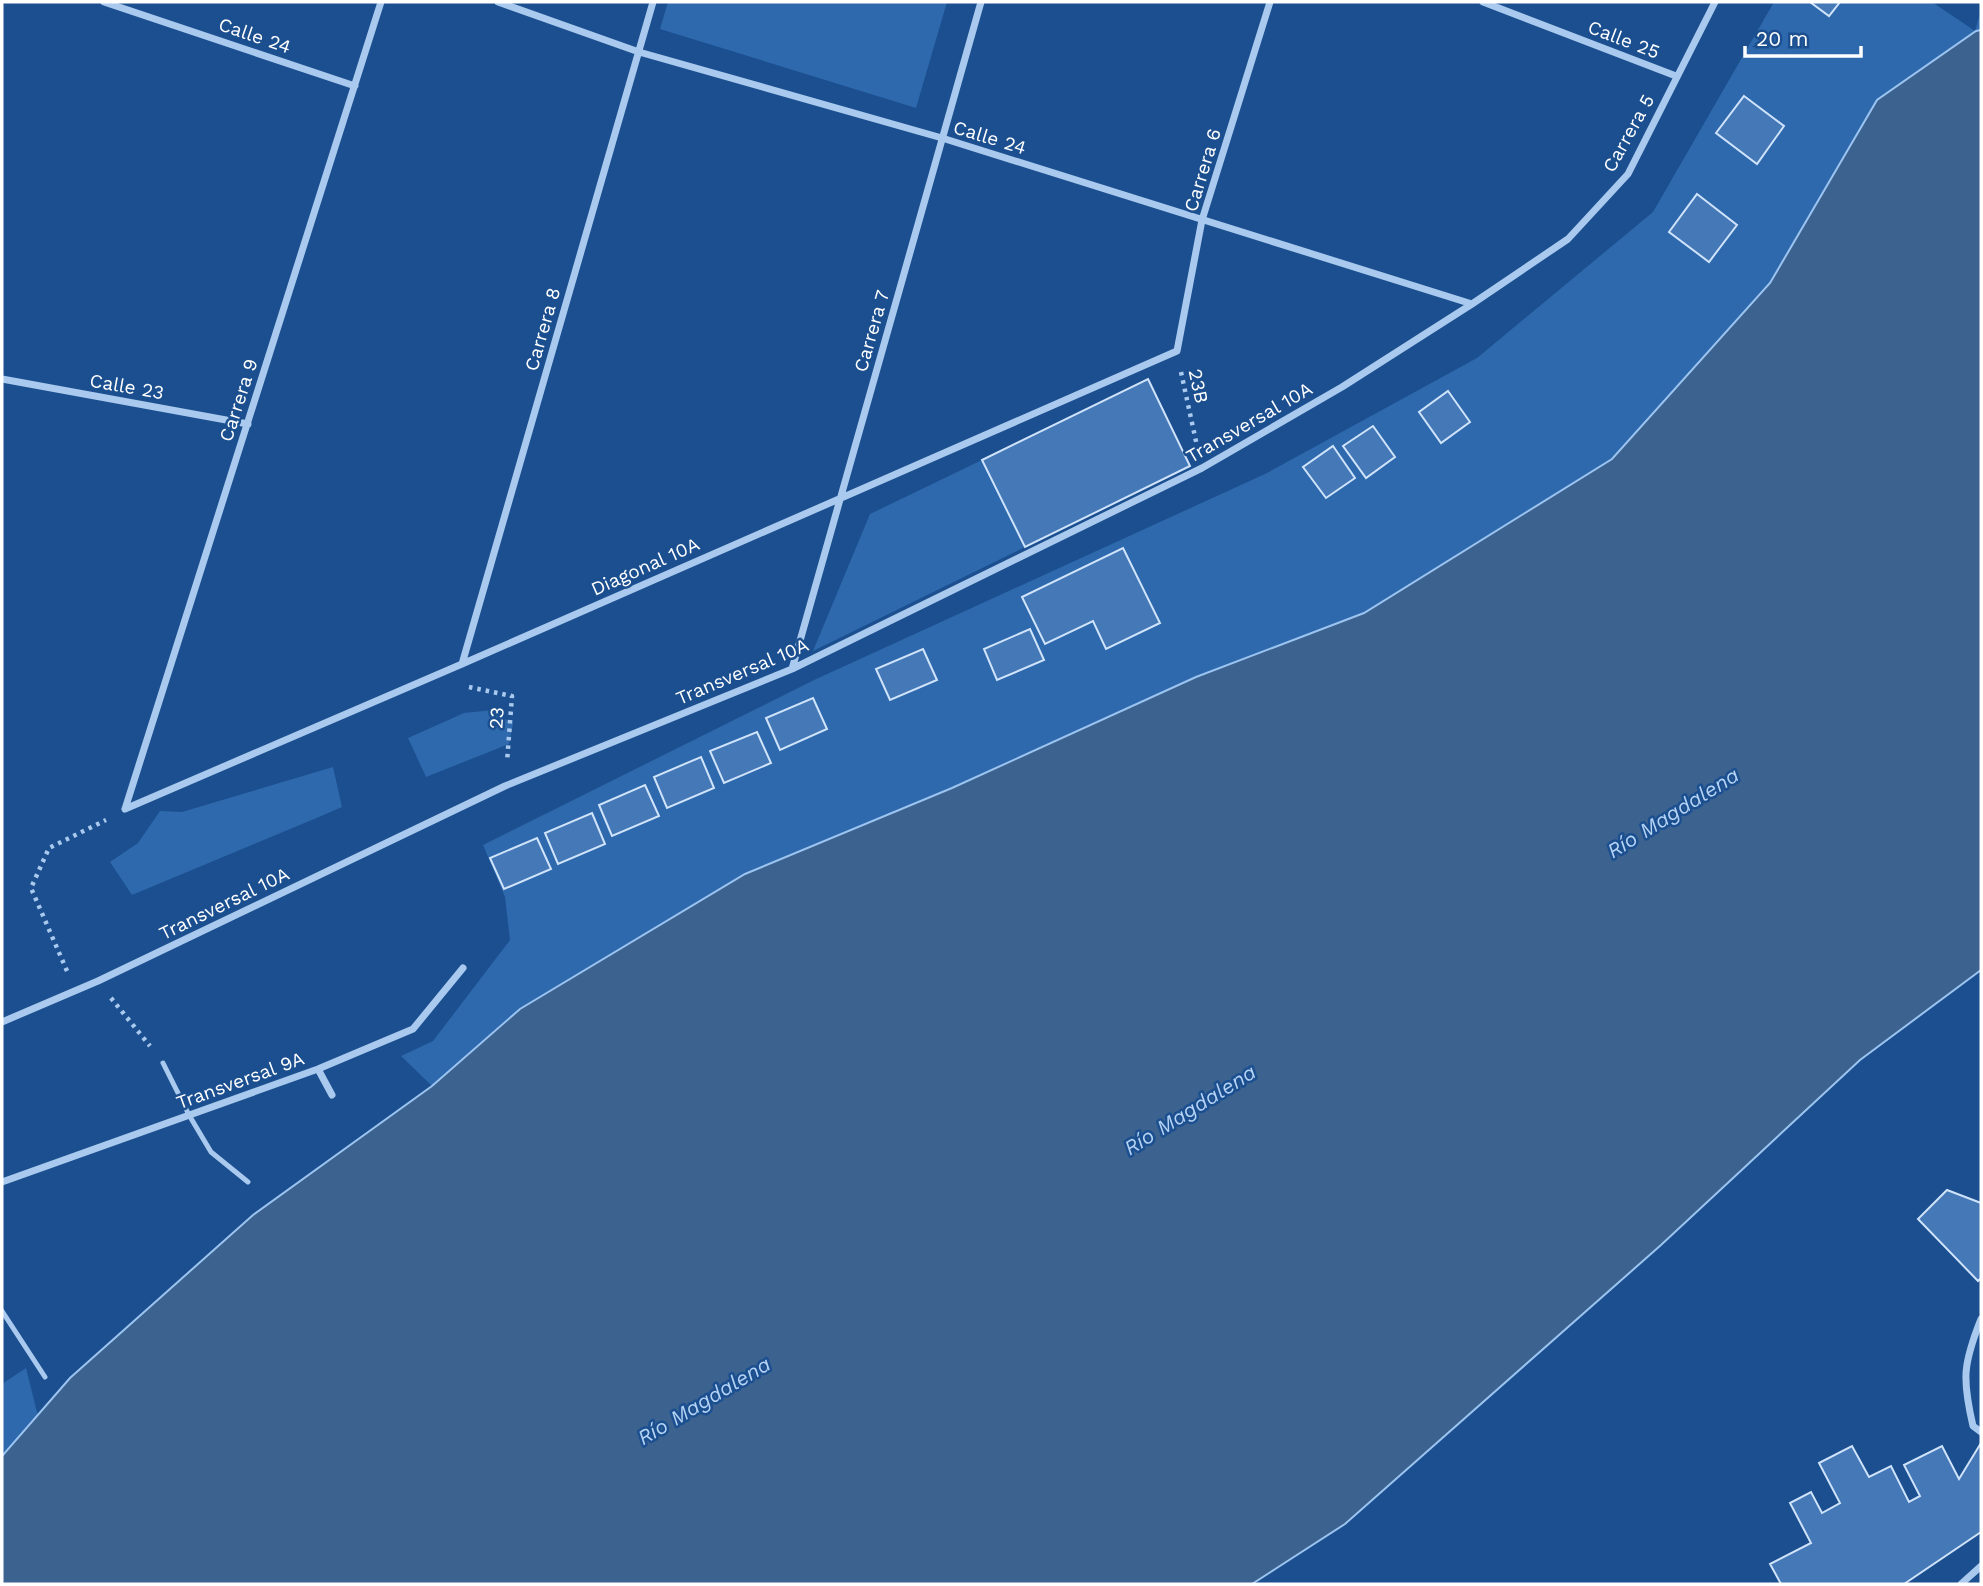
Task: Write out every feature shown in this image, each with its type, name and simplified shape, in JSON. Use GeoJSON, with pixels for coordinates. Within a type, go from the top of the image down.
{"type":"FeatureCollection","features":[{"type":"Feature","properties":{"kind":"street","name":"Calle 24"},"geometry":{"type":"LineString","coordinates":[[104,2],[355,86]]}},
{"type":"Feature","properties":{"kind":"street","name":"Carrera 9"},"geometry":{"type":"LineString","coordinates":[[125,808],[382,2]]}},
{"type":"Feature","properties":{"kind":"street","name":"Calle 24"},"geometry":{"type":"LineString","coordinates":[[498,2],[639,51],[942,138],[1472,304]]}},
{"type":"Feature","properties":{"kind":"street","name":"Carrera 8"},"geometry":{"type":"LineString","coordinates":[[462,664],[653,2]]}},
{"type":"Feature","properties":{"kind":"street","name":"Carrera 7"},"geometry":{"type":"LineString","coordinates":[[792,669],[981,2]]}},
{"type":"Feature","properties":{"kind":"street","name":"Carrera 6"},"geometry":{"type":"LineString","coordinates":[[1177,351],[1202,220],[1270,2]]}},
{"type":"Feature","properties":{"kind":"street","name":"Calle 25"},"geometry":{"type":"LineString","coordinates":[[1483,2],[1676,76]]}},
{"type":"Feature","properties":{"kind":"street","name":"Carrera 5"},"geometry":{"type":"LineString","coordinates":[[1472,304],[1568,239],[1628,174],[1715,2]]}},
{"type":"Feature","properties":{"kind":"street","name":"Transversal 10A"},"geometry":{"type":"LineString","coordinates":[[2,1022],[97,981],[505,786],[792,669],[1202,468],[1342,387],[1472,304]]}},
{"type":"Feature","properties":{"kind":"street","name":"Diagonal 10A"},"geometry":{"type":"LineString","coordinates":[[125,808],[462,664],[1177,351]]}},
{"type":"Feature","properties":{"kind":"street","name":"Calle 23"},"geometry":{"type":"LineString","coordinates":[[2,379],[248,424]]}},
{"type":"Feature","properties":{"kind":"street","name":"Transversal 9A"},"geometry":{"type":"LineString","coordinates":[[2,1182],[318,1069],[413,1029],[463,968]]}},
{"type":"Feature","properties":{"kind":"street"},"geometry":{"type":"LineString","coordinates":[[318,1069],[332,1095]]}},
{"type":"Feature","properties":{"kind":"street"},"geometry":{"type":"LineString","coordinates":[[1981,1319],[1968,1353],[1965,1390],[1973,1426],[1981,1432]]}},
{"type":"Feature","properties":{"kind":"street"},"geometry":{"type":"LineString","coordinates":[[1961,1584],[1981,1566]]}},
{"type":"Feature","properties":{"kind":"lane"},"geometry":{"type":"LineString","coordinates":[[163,1063],[211,1152],[248,1182]]}},
{"type":"Feature","properties":{"kind":"lane"},"geometry":{"type":"LineString","coordinates":[[2,1311],[45,1377]]}},
{"type":"Feature","properties":{"kind":"path","name":"23B"},"geometry":{"type":"LineString","coordinates":[[1177,351],[1202,468]]}},
{"type":"Feature","properties":{"kind":"path","name":"23"},"geometry":{"type":"LineString","coordinates":[[427,678],[512,696],[505,786]]}},
{"type":"Feature","properties":{"kind":"path"},"geometry":{"type":"LineString","coordinates":[[75,989],[32,888],[49,848],[125,808]]}},
{"type":"Feature","properties":{"kind":"path"},"geometry":{"type":"LineString","coordinates":[[97,981],[163,1063]]}},
{"type":"Feature","properties":{"kind":"shaded area"},"geometry":{"type":"Polygon","coordinates":[[[668,2],[947,2],[916,108],[660,29],[668,2]]]}},
{"type":"Feature","properties":{"kind":"shaded area"},"geometry":{"type":"Polygon","coordinates":[[[1774,2],[1932,2],[1975,31],[1981,10],[1981,30],[1877,100],[1770,283],[1612,459],[1364,613],[1196,677],[952,788],[745,874],[520,1010],[432,1086],[401,1056],[433,1041],[510,940],[505,897],[483,845],[814,680],[1265,474],[1477,358],[1653,212],[1774,2]]]}},
{"type":"Feature","properties":{"kind":"shaded area"},"geometry":{"type":"Polygon","coordinates":[[[982,460],[1025,547],[813,651],[870,514],[982,460]]]}},
{"type":"Feature","properties":{"kind":"shaded area"},"geometry":{"type":"Polygon","coordinates":[[[493,710],[513,724],[509,744],[426,777],[408,738],[464,713],[493,710]]]}},
{"type":"Feature","properties":{"kind":"shaded area"},"geometry":{"type":"Polygon","coordinates":[[[333,767],[342,807],[319,817],[132,895],[110,862],[138,843],[160,811],[182,812],[333,767]]]}},
{"type":"Feature","properties":{"kind":"shaded area"},"geometry":{"type":"Polygon","coordinates":[[[26,1368],[38,1416],[2,1456],[2,1384],[26,1368]]]}},
{"type":"Feature","properties":{"kind":"water","name":"Río Magdalena"},"geometry":{"type":"Polygon","coordinates":[[[1981,30],[1981,970],[1860,1060],[1661,1245],[1345,1524],[1252,1584],[2,1584],[2,1456],[70,1378],[253,1215],[432,1086],[520,1009],[745,874],[952,788],[1196,677],[1364,613],[1612,459],[1770,283],[1877,100],[1981,30]]]}},
{"type":"Feature","properties":{"kind":"building"},"geometry":{"type":"Polygon","coordinates":[[[1810,2],[1840,2],[1829,16],[1810,2]]]}},
{"type":"Feature","properties":{"kind":"building"},"geometry":{"type":"Polygon","coordinates":[[[1744,96],[1784,126],[1757,164],[1716,133],[1744,96]]]}},
{"type":"Feature","properties":{"kind":"building"},"geometry":{"type":"Polygon","coordinates":[[[1697,194],[1737,225],[1709,262],[1669,232],[1697,194]]]}},
{"type":"Feature","properties":{"kind":"building"},"geometry":{"type":"Polygon","coordinates":[[[1148,379],[1190,466],[1025,547],[982,460],[1148,379]]]}},
{"type":"Feature","properties":{"kind":"building"},"geometry":{"type":"Polygon","coordinates":[[[1448,391],[1470,422],[1441,443],[1419,412],[1448,391]]]}},
{"type":"Feature","properties":{"kind":"building"},"geometry":{"type":"Polygon","coordinates":[[[1373,426],[1395,457],[1366,478],[1343,446],[1373,426]]]}},
{"type":"Feature","properties":{"kind":"building"},"geometry":{"type":"Polygon","coordinates":[[[1333,446],[1355,478],[1326,498],[1303,467],[1333,446]]]}},
{"type":"Feature","properties":{"kind":"building"},"geometry":{"type":"Polygon","coordinates":[[[1123,548],[1160,623],[1106,649],[1093,621],[1045,644],[1022,597],[1123,548]]]}},
{"type":"Feature","properties":{"kind":"building"},"geometry":{"type":"Polygon","coordinates":[[[1030,629],[1044,660],[997,680],[984,649],[1030,629]]]}},
{"type":"Feature","properties":{"kind":"building"},"geometry":{"type":"Polygon","coordinates":[[[923,649],[937,680],[890,700],[876,669],[923,649]]]}},
{"type":"Feature","properties":{"kind":"building"},"geometry":{"type":"Polygon","coordinates":[[[813,698],[827,729],[780,750],[766,718],[813,698]]]}},
{"type":"Feature","properties":{"kind":"building"},"geometry":{"type":"Polygon","coordinates":[[[757,732],[771,763],[724,783],[710,751],[757,732]]]}},
{"type":"Feature","properties":{"kind":"building"},"geometry":{"type":"Polygon","coordinates":[[[701,757],[714,788],[667,808],[654,777],[701,757]]]}},
{"type":"Feature","properties":{"kind":"building"},"geometry":{"type":"Polygon","coordinates":[[[645,785],[659,816],[612,836],[599,805],[645,785]]]}},
{"type":"Feature","properties":{"kind":"building"},"geometry":{"type":"Polygon","coordinates":[[[592,813],[605,844],[558,864],[545,833],[592,813]]]}},
{"type":"Feature","properties":{"kind":"building"},"geometry":{"type":"Polygon","coordinates":[[[537,838],[551,869],[504,889],[490,858],[537,838]]]}},
{"type":"Feature","properties":{"kind":"building"},"geometry":{"type":"Polygon","coordinates":[[[1947,1190],[1981,1203],[1981,1278],[1978,1281],[1918,1219],[1947,1190]]]}},
{"type":"Feature","properties":{"kind":"building"},"geometry":{"type":"Polygon","coordinates":[[[1981,1443],[1981,1532],[1904,1584],[1781,1584],[1770,1564],[1811,1543],[1790,1503],[1811,1492],[1822,1513],[1840,1503],[1819,1463],[1852,1446],[1869,1477],[1891,1466],[1909,1502],[1920,1496],[1904,1465],[1942,1446],[1959,1479],[1981,1443]]]}}]}
